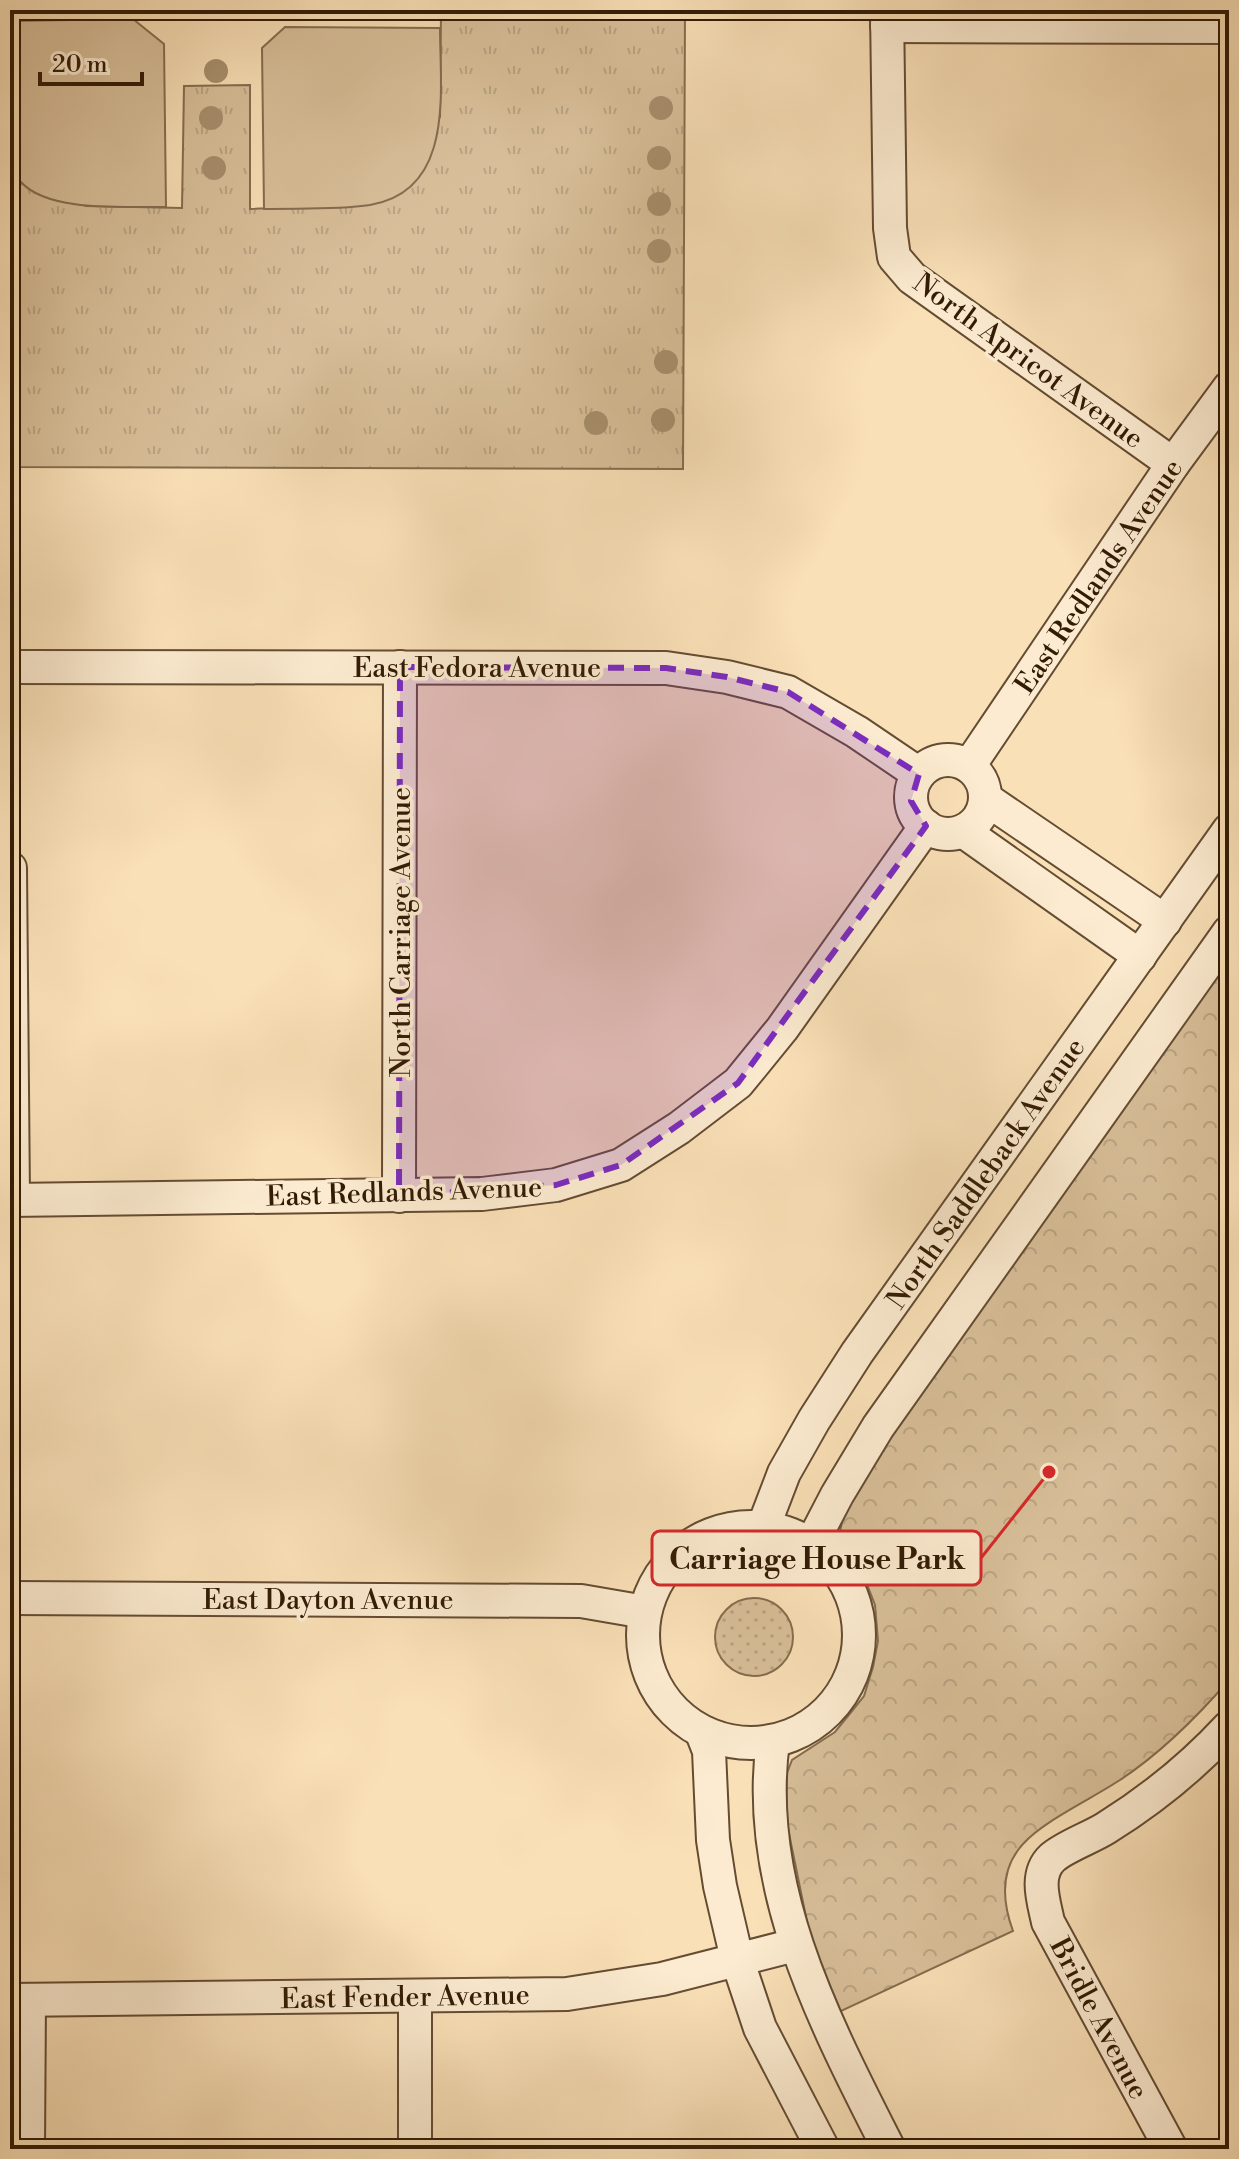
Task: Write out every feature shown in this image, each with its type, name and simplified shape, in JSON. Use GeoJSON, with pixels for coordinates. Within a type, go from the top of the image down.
{"type":"FeatureCollection","features":[{"type":"Feature","properties":{"kind":"street"},"geometry":{"type":"LineString","coordinates":[[887,18],[1229,27]]}},
{"type":"Feature","properties":{"kind":"street","name":"North Apricot Avenue"},"geometry":{"type":"LineString","coordinates":[[887,18],[890,228],[894,257],[912,278],[1173,464]]}},
{"type":"Feature","properties":{"kind":"street","name":"East Redlands Avenue"},"geometry":{"type":"LineString","coordinates":[[969,766],[1173,464],[1229,388]]}},
{"type":"Feature","properties":{"kind":"street","name":"East Fedora Avenue"},"geometry":{"type":"LineString","coordinates":[[10,667],[666,668],[727,677],[788,692],[857,732],[919,774]]}},
{"type":"Feature","properties":{"kind":"street","name":"North Carriage Avenue"},"geometry":{"type":"LineString","coordinates":[[399,1196],[400,667]]}},
{"type":"Feature","properties":{"kind":"street"},"geometry":{"type":"LineString","coordinates":[[944,760],[956,760],[969,766],[983,782],[986,799],[980,818],[963,831],[946,834],[933,831],[915,814],[911,801],[919,774],[933,763],[944,760]]}},
{"type":"Feature","properties":{"kind":"street"},"geometry":{"type":"LineString","coordinates":[[986,799],[1165,921]]}},
{"type":"Feature","properties":{"kind":"street","name":"East Redlands Avenue"},"geometry":{"type":"LineString","coordinates":[[11,1200],[482,1194],[556,1185],[621,1165],[679,1128],[738,1083],[782,1029],[926,826]]}},
{"type":"Feature","properties":{"kind":"street","name":"North Saddleback Avenue"},"geometry":{"type":"LineString","coordinates":[[763,1528],[784,1473],[857,1353],[1229,830]]}},
{"type":"Feature","properties":{"kind":"street"},"geometry":{"type":"LineString","coordinates":[[963,831],[1140,956]]}},
{"type":"Feature","properties":{"kind":"street"},"geometry":{"type":"LineString","coordinates":[[10,868],[11,1200]]}},
{"type":"Feature","properties":{"kind":"street"},"geometry":{"type":"LineString","coordinates":[[811,1545],[878,1427],[1229,932]]}},
{"type":"Feature","properties":{"kind":"street"},"geometry":{"type":"LineString","coordinates":[[763,1528],[788,1533],[811,1545],[838,1571],[855,1604],[859,1641],[851,1678],[830,1710],[800,1732],[773,1741],[730,1741],[702,1733],[677,1715],[657,1691],[645,1662],[642,1632],[645,1612],[664,1569],[692,1544],[726,1530],[763,1528]]}},
{"type":"Feature","properties":{"kind":"street","name":"East Dayton Avenue"},"geometry":{"type":"LineString","coordinates":[[10,1598],[581,1601],[645,1612]]}},
{"type":"Feature","properties":{"kind":"street","name":"Bridle Avenue"},"geometry":{"type":"LineString","coordinates":[[1171,2149],[1048,1922],[1040,1884],[1051,1859],[1154,1797],[1204,1755],[1229,1727]]}},
{"type":"Feature","properties":{"kind":"street"},"geometry":{"type":"LineString","coordinates":[[702,1733],[709,1751],[713,1840],[720,1886],[737,1959],[760,2028],[823,2149]]}},
{"type":"Feature","properties":{"kind":"street"},"geometry":{"type":"LineString","coordinates":[[773,1741],[770,1767],[772,1835],[795,1945],[844,2060],[889,2149]]}},
{"type":"Feature","properties":{"kind":"street","name":"East Fender Avenue"},"geometry":{"type":"LineString","coordinates":[[19,2000],[567,1994],[662,1979],[795,1945]]}},
{"type":"Feature","properties":{"kind":"street"},"geometry":{"type":"LineString","coordinates":[[415,1996],[415,2149]]}},
{"type":"Feature","properties":{"kind":"street"},"geometry":{"type":"LineString","coordinates":[[19,2000],[28,2149]]}},
{"type":"Feature","properties":{"kind":"highlighted area"},"geometry":{"type":"Polygon","coordinates":[[[400,667],[666,668],[727,677],[788,692],[919,774],[911,801],[926,826],[738,1083],[621,1165],[556,1185],[399,1196],[400,667]]]}},
{"type":"Feature","properties":{"kind":"green space"},"geometry":{"type":"Polygon","coordinates":[[[441,10],[685,10],[683,469],[10,467],[10,167],[22,184],[86,206],[182,208],[184,86],[250,85],[250,209],[372,204],[440,117],[441,10]]]}},
{"type":"Feature","properties":{"kind":"green space"},"geometry":{"type":"Polygon","coordinates":[[[133,19],[164,44],[166,207],[89,206],[50,199],[34,192],[19,180],[10,167],[10,21],[133,19]]]}},
{"type":"Feature","properties":{"kind":"green space"},"geometry":{"type":"Polygon","coordinates":[[[285,27],[440,28],[441,80],[437,135],[430,159],[417,180],[397,196],[357,207],[264,209],[262,48],[285,27]]]}},
{"type":"Feature","properties":{"kind":"green space"},"geometry":{"type":"Polygon","coordinates":[[[1229,960],[1229,1680],[1191,1721],[1150,1758],[1043,1827],[1023,1844],[1010,1864],[1005,1886],[1013,1931],[839,2012],[812,1946],[786,1819],[787,1773],[792,1760],[835,1732],[864,1696],[878,1641],[875,1605],[866,1582],[846,1551],[840,1532],[844,1512],[881,1450],[1229,960]]]}},
{"type":"Feature","properties":{"kind":"green space"},"geometry":{"type":"Polygon","coordinates":[[[754,1598],[769,1601],[782,1609],[790,1622],[793,1637],[790,1652],[782,1665],[769,1673],[754,1676],[739,1673],[726,1665],[718,1652],[715,1637],[718,1622],[726,1609],[739,1601],[754,1598]]]}},
{"type":"Feature","properties":{"kind":"place","name":"Carriage House Park"},"geometry":{"type":"Point","coordinates":[1049,1472]}}]}
